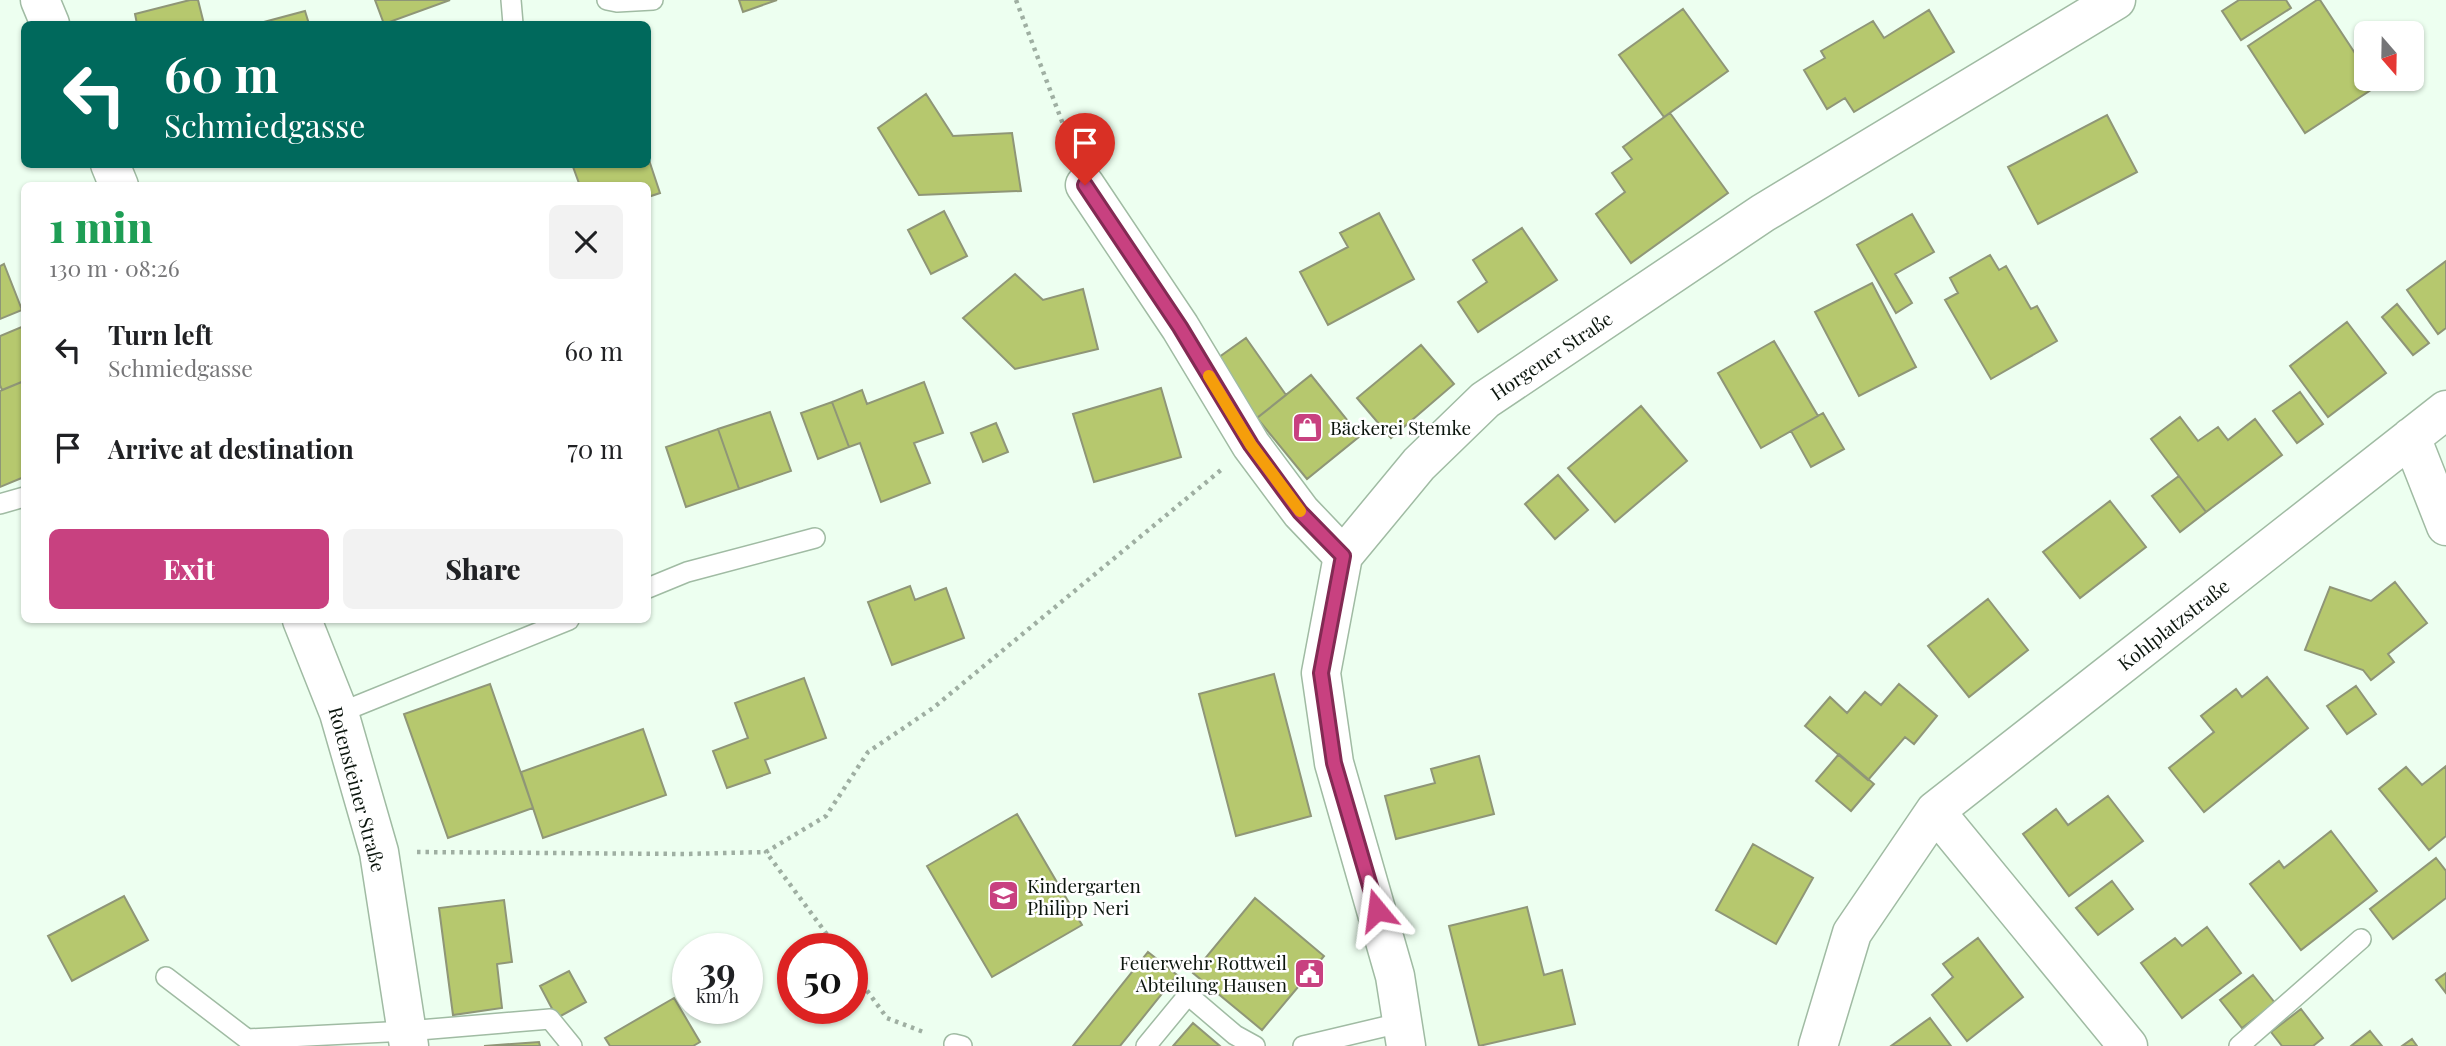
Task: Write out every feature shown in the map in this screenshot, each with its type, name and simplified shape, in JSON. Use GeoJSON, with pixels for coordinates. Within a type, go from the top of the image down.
{"type":"FeatureCollection","features":[{"type":"Feature","properties":{"kind":"street"},"geometry":{"type":"LineString","coordinates":[[40,0],[49,21]]}},
{"type":"Feature","properties":{"kind":"street","name":"Horgener Straße"},"geometry":{"type":"LineString","coordinates":[[1405,1034],[1395,976],[1334,763],[1321,673],[1343,556],[1419,464],[1485,400],[1763,213],[2116,0]]}},
{"type":"Feature","properties":{"kind":"street"},"geometry":{"type":"LineString","coordinates":[[1085,185],[1180,327],[1251,445],[1300,512],[1343,556]]}},
{"type":"Feature","properties":{"kind":"street","name":"Kohlplatzstraße"},"geometry":{"type":"LineString","coordinates":[[1818,1046],[1852,933],[1935,811],[2446,410]]}},
{"type":"Feature","properties":{"kind":"street"},"geometry":{"type":"LineString","coordinates":[[2412,437],[2446,526]]}},
{"type":"Feature","properties":{"kind":"street","name":"Rotensteiner Straße"},"geometry":{"type":"LineString","coordinates":[[303,623],[339,713],[379,852],[408,1039]]}},
{"type":"Feature","properties":{"kind":"street"},"geometry":{"type":"LineString","coordinates":[[1935,811],[2128,1046]]}},
{"type":"Feature","properties":{"kind":"lane"},"geometry":{"type":"LineString","coordinates":[[510,0],[513,21]]}},
{"type":"Feature","properties":{"kind":"lane"},"geometry":{"type":"LineString","coordinates":[[607,0],[653,0]]}},
{"type":"Feature","properties":{"kind":"lane"},"geometry":{"type":"LineString","coordinates":[[0,505],[21,498]]}},
{"type":"Feature","properties":{"kind":"lane"},"geometry":{"type":"LineString","coordinates":[[651,587],[687,572],[815,538]]}},
{"type":"Feature","properties":{"kind":"lane"},"geometry":{"type":"LineString","coordinates":[[339,713],[562,623]]}},
{"type":"Feature","properties":{"kind":"lane"},"geometry":{"type":"LineString","coordinates":[[2239,1046],[2361,939]]}},
{"type":"Feature","properties":{"kind":"lane"},"geometry":{"type":"LineString","coordinates":[[166,977],[247,1039],[408,1039],[550,1019],[572,1046]]}},
{"type":"Feature","properties":{"kind":"lane"},"geometry":{"type":"LineString","coordinates":[[1146,1046],[1188,995],[1235,1035],[1255,1046]]}},
{"type":"Feature","properties":{"kind":"lane"},"geometry":{"type":"LineString","coordinates":[[1303,1046],[1405,1034]]}},
{"type":"Feature","properties":{"kind":"path"},"geometry":{"type":"LineString","coordinates":[[1016,0],[1085,185]]}},
{"type":"Feature","properties":{"kind":"path"},"geometry":{"type":"LineString","coordinates":[[379,852],[766,852],[827,816],[867,752],[933,708],[1251,445]]}},
{"type":"Feature","properties":{"kind":"path"},"geometry":{"type":"LineString","coordinates":[[766,852],[826,933]]}},
{"type":"Feature","properties":{"kind":"path"},"geometry":{"type":"LineString","coordinates":[[868,992],[887,1018],[958,1045]]}},
{"type":"Feature","properties":{"kind":"building"},"geometry":{"type":"Polygon","coordinates":[[[198,0],[203,21],[136,21],[135,14],[198,0]]]}},
{"type":"Feature","properties":{"kind":"building"},"geometry":{"type":"Polygon","coordinates":[[[375,0],[450,0],[392,21],[383,21],[375,0]]]}},
{"type":"Feature","properties":{"kind":"building"},"geometry":{"type":"Polygon","coordinates":[[[739,0],[777,0],[743,12],[739,0]]]}},
{"type":"Feature","properties":{"kind":"building"},"geometry":{"type":"Polygon","coordinates":[[[2239,0],[2286,0],[2291,8],[2241,40],[2222,11],[2239,0]]]}},
{"type":"Feature","properties":{"kind":"building"},"geometry":{"type":"Polygon","coordinates":[[[2320,0],[2354,52],[2354,91],[2369,91],[2305,133],[2248,46],[2320,0]]]}},
{"type":"Feature","properties":{"kind":"building"},"geometry":{"type":"Polygon","coordinates":[[[1683,9],[1728,71],[1664,117],[1619,55],[1683,9]]]}},
{"type":"Feature","properties":{"kind":"building"},"geometry":{"type":"Polygon","coordinates":[[[1929,10],[1954,52],[1854,112],[1845,98],[1827,109],[1804,70],[1825,58],[1821,51],[1873,21],[1884,38],[1929,10]]]}},
{"type":"Feature","properties":{"kind":"building"},"geometry":{"type":"Polygon","coordinates":[[[305,11],[308,21],[268,21],[305,11]]]}},
{"type":"Feature","properties":{"kind":"building"},"geometry":{"type":"Polygon","coordinates":[[[926,94],[953,136],[1012,133],[1021,191],[919,195],[878,128],[926,94]]]}},
{"type":"Feature","properties":{"kind":"building"},"geometry":{"type":"Polygon","coordinates":[[[1670,113],[1728,193],[1631,263],[1596,214],[1625,192],[1612,173],[1632,159],[1623,147],[1670,113]]]}},
{"type":"Feature","properties":{"kind":"building"},"geometry":{"type":"Polygon","coordinates":[[[2107,115],[2137,172],[2038,224],[2008,167],[2107,115]]]}},
{"type":"Feature","properties":{"kind":"building"},"geometry":{"type":"Polygon","coordinates":[[[651,166],[660,193],[651,196],[651,182],[579,182],[573,168],[651,166]]]}},
{"type":"Feature","properties":{"kind":"building"},"geometry":{"type":"Polygon","coordinates":[[[944,211],[967,256],[931,274],[908,230],[944,211]]]}},
{"type":"Feature","properties":{"kind":"building"},"geometry":{"type":"Polygon","coordinates":[[[1379,213],[1414,279],[1328,325],[1300,272],[1348,247],[1340,233],[1379,213]]]}},
{"type":"Feature","properties":{"kind":"building"},"geometry":{"type":"Polygon","coordinates":[[[1912,214],[1934,252],[1895,274],[1912,303],[1896,313],[1857,245],[1912,214]]]}},
{"type":"Feature","properties":{"kind":"building"},"geometry":{"type":"Polygon","coordinates":[[[1522,228],[1557,280],[1478,332],[1458,302],[1487,282],[1473,260],[1522,228]]]}},
{"type":"Feature","properties":{"kind":"building"},"geometry":{"type":"Polygon","coordinates":[[[1990,255],[1999,270],[2006,266],[2031,309],[2037,306],[2057,341],[1991,379],[1945,300],[1958,293],[1950,278],[1990,255]]]}},
{"type":"Feature","properties":{"kind":"building"},"geometry":{"type":"Polygon","coordinates":[[[2446,261],[2446,328],[2438,334],[2407,290],[2446,261]]]}},
{"type":"Feature","properties":{"kind":"building"},"geometry":{"type":"Polygon","coordinates":[[[4,264],[21,310],[0,319],[0,266],[4,264]]]}},
{"type":"Feature","properties":{"kind":"building"},"geometry":{"type":"Polygon","coordinates":[[[1015,274],[1043,300],[1083,289],[1098,349],[1015,369],[963,318],[1015,274]]]}},
{"type":"Feature","properties":{"kind":"building"},"geometry":{"type":"Polygon","coordinates":[[[1872,283],[1916,367],[1859,396],[1815,312],[1872,283]]]}},
{"type":"Feature","properties":{"kind":"building"},"geometry":{"type":"Polygon","coordinates":[[[2397,304],[2429,343],[2413,355],[2382,317],[2397,304]]]}},
{"type":"Feature","properties":{"kind":"building"},"geometry":{"type":"Polygon","coordinates":[[[2347,322],[2386,373],[2328,417],[2290,366],[2347,322]]]}},
{"type":"Feature","properties":{"kind":"building"},"geometry":{"type":"Polygon","coordinates":[[[21,327],[21,382],[2,390],[0,385],[0,336],[21,327]]]}},
{"type":"Feature","properties":{"kind":"building"},"geometry":{"type":"Polygon","coordinates":[[[1246,338],[1286,395],[1257,418],[1215,360],[1246,338]]]}},
{"type":"Feature","properties":{"kind":"building"},"geometry":{"type":"Polygon","coordinates":[[[1774,341],[1818,416],[1761,448],[1718,373],[1774,341]]]}},
{"type":"Feature","properties":{"kind":"building"},"geometry":{"type":"Polygon","coordinates":[[[1421,345],[1454,384],[1391,438],[1357,398],[1421,345]]]}},
{"type":"Feature","properties":{"kind":"building"},"geometry":{"type":"Polygon","coordinates":[[[1311,375],[1360,436],[1307,479],[1257,418],[1311,375]]]}},
{"type":"Feature","properties":{"kind":"building"},"geometry":{"type":"Polygon","coordinates":[[[21,382],[21,478],[0,487],[0,391],[21,382]]]}},
{"type":"Feature","properties":{"kind":"building"},"geometry":{"type":"Polygon","coordinates":[[[924,382],[943,433],[914,443],[930,483],[881,502],[860,443],[849,447],[832,402],[862,390],[867,404],[924,382]]]}},
{"type":"Feature","properties":{"kind":"building"},"geometry":{"type":"Polygon","coordinates":[[[1161,388],[1181,457],[1094,482],[1073,414],[1161,388]]]}},
{"type":"Feature","properties":{"kind":"building"},"geometry":{"type":"Polygon","coordinates":[[[2300,392],[2323,424],[2297,443],[2273,411],[2300,392]]]}},
{"type":"Feature","properties":{"kind":"building"},"geometry":{"type":"Polygon","coordinates":[[[832,402],[849,447],[818,459],[801,413],[832,402]]]}},
{"type":"Feature","properties":{"kind":"building"},"geometry":{"type":"Polygon","coordinates":[[[1641,406],[1687,461],[1615,522],[1568,468],[1641,406]]]}},
{"type":"Feature","properties":{"kind":"building"},"geometry":{"type":"Polygon","coordinates":[[[770,412],[791,471],[739,489],[718,429],[770,412]]]}},
{"type":"Feature","properties":{"kind":"building"},"geometry":{"type":"Polygon","coordinates":[[[1823,413],[1844,449],[1811,467],[1791,431],[1823,413]]]}},
{"type":"Feature","properties":{"kind":"building"},"geometry":{"type":"Polygon","coordinates":[[[2180,417],[2198,441],[2218,427],[2228,440],[2255,419],[2282,455],[2206,512],[2151,439],[2180,417]]]}},
{"type":"Feature","properties":{"kind":"building"},"geometry":{"type":"Polygon","coordinates":[[[996,423],[1008,452],[983,462],[971,433],[996,423]]]}},
{"type":"Feature","properties":{"kind":"building"},"geometry":{"type":"Polygon","coordinates":[[[718,429],[739,489],[686,507],[666,447],[718,429]]]}},
{"type":"Feature","properties":{"kind":"building"},"geometry":{"type":"Polygon","coordinates":[[[1558,475],[1588,510],[1555,539],[1525,504],[1558,475]]]}},
{"type":"Feature","properties":{"kind":"building"},"geometry":{"type":"Polygon","coordinates":[[[2179,476],[2206,512],[2180,532],[2152,496],[2179,476]]]}},
{"type":"Feature","properties":{"kind":"building"},"geometry":{"type":"Polygon","coordinates":[[[2110,501],[2146,547],[2080,598],[2043,552],[2110,501]]]}},
{"type":"Feature","properties":{"kind":"building"},"geometry":{"type":"Polygon","coordinates":[[[2395,582],[2427,623],[2388,654],[2394,662],[2371,680],[2363,670],[2305,650],[2330,587],[2371,601],[2395,582]]]}},
{"type":"Feature","properties":{"kind":"building"},"geometry":{"type":"Polygon","coordinates":[[[910,586],[915,600],[946,588],[964,638],[892,665],[868,602],[910,586]]]}},
{"type":"Feature","properties":{"kind":"building"},"geometry":{"type":"Polygon","coordinates":[[[1988,599],[2028,650],[1969,697],[1928,646],[1988,599]]]}},
{"type":"Feature","properties":{"kind":"building"},"geometry":{"type":"Polygon","coordinates":[[[1274,674],[1311,816],[1236,836],[1199,694],[1274,674]]]}},
{"type":"Feature","properties":{"kind":"building"},"geometry":{"type":"Polygon","coordinates":[[[2267,677],[2308,728],[2204,812],[2169,768],[2214,732],[2201,716],[2236,689],[2242,697],[2267,677]]]}},
{"type":"Feature","properties":{"kind":"building"},"geometry":{"type":"Polygon","coordinates":[[[804,678],[826,738],[765,760],[770,773],[727,788],[713,751],[748,738],[735,703],[804,678]]]}},
{"type":"Feature","properties":{"kind":"building"},"geometry":{"type":"Polygon","coordinates":[[[490,684],[533,808],[448,838],[404,714],[490,684]]]}},
{"type":"Feature","properties":{"kind":"building"},"geometry":{"type":"Polygon","coordinates":[[[1899,684],[1937,716],[1914,744],[1905,737],[1868,780],[1805,726],[1830,697],[1847,713],[1865,692],[1881,705],[1899,684]]]}},
{"type":"Feature","properties":{"kind":"building"},"geometry":{"type":"Polygon","coordinates":[[[2356,686],[2376,714],[2347,734],[2327,706],[2356,686]]]}},
{"type":"Feature","properties":{"kind":"building"},"geometry":{"type":"Polygon","coordinates":[[[643,729],[666,795],[543,838],[521,772],[643,729]]]}},
{"type":"Feature","properties":{"kind":"building"},"geometry":{"type":"Polygon","coordinates":[[[1839,754],[1874,784],[1851,811],[1816,781],[1839,754]]]}},
{"type":"Feature","properties":{"kind":"building"},"geometry":{"type":"Polygon","coordinates":[[[1479,756],[1494,814],[1396,839],[1385,796],[1435,783],[1431,769],[1479,756]]]}},
{"type":"Feature","properties":{"kind":"building"},"geometry":{"type":"Polygon","coordinates":[[[2446,766],[2446,836],[2429,850],[2379,789],[2406,767],[2422,785],[2446,766]]]}},
{"type":"Feature","properties":{"kind":"building"},"geometry":{"type":"Polygon","coordinates":[[[2108,796],[2143,841],[2069,896],[2023,834],[2056,809],[2068,825],[2108,796]]]}},
{"type":"Feature","properties":{"kind":"building","name":"Kindergarten Philipp Neri"},"geometry":{"type":"Polygon","coordinates":[[[1017,814],[1082,925],[992,977],[927,866],[1017,814]]]}},
{"type":"Feature","properties":{"kind":"building"},"geometry":{"type":"Polygon","coordinates":[[[2331,831],[2377,891],[2301,950],[2250,884],[2279,861],[2284,868],[2331,831]]]}},
{"type":"Feature","properties":{"kind":"building"},"geometry":{"type":"Polygon","coordinates":[[[1753,844],[1813,878],[1776,944],[1716,910],[1753,844]]]}},
{"type":"Feature","properties":{"kind":"building"},"geometry":{"type":"Polygon","coordinates":[[[2436,858],[2446,871],[2446,898],[2393,939],[2370,909],[2436,858]]]}},
{"type":"Feature","properties":{"kind":"building"},"geometry":{"type":"Polygon","coordinates":[[[2112,881],[2133,909],[2098,935],[2076,908],[2112,881]]]}},
{"type":"Feature","properties":{"kind":"building"},"geometry":{"type":"Polygon","coordinates":[[[124,896],[148,940],[72,981],[48,936],[124,896]]]}},
{"type":"Feature","properties":{"kind":"building"},"geometry":{"type":"Polygon","coordinates":[[[1255,898],[1324,956],[1262,1030],[1193,973],[1255,898]]]}},
{"type":"Feature","properties":{"kind":"building"},"geometry":{"type":"Polygon","coordinates":[[[504,900],[512,962],[497,964],[502,1008],[453,1015],[439,908],[504,900]]]}},
{"type":"Feature","properties":{"kind":"building"},"geometry":{"type":"Polygon","coordinates":[[[1527,907],[1544,975],[1562,970],[1575,1024],[1479,1046],[1449,926],[1527,907]]]}},
{"type":"Feature","properties":{"kind":"building"},"geometry":{"type":"Polygon","coordinates":[[[2207,927],[2241,973],[2182,1018],[2141,963],[2175,938],[2182,946],[2207,927]]]}},
{"type":"Feature","properties":{"kind":"building"},"geometry":{"type":"Polygon","coordinates":[[[1978,938],[2023,997],[1967,1041],[1932,995],[1953,977],[1943,964],[1978,938]]]}},
{"type":"Feature","properties":{"kind":"building"},"geometry":{"type":"Polygon","coordinates":[[[1148,952],[1177,975],[1120,1046],[1073,1046],[1148,952]]]}},
{"type":"Feature","properties":{"kind":"building"},"geometry":{"type":"Polygon","coordinates":[[[569,971],[586,1002],[557,1018],[540,986],[569,971]]]}},
{"type":"Feature","properties":{"kind":"building"},"geometry":{"type":"Polygon","coordinates":[[[2446,973],[2446,993],[2436,980],[2446,973]]]}},
{"type":"Feature","properties":{"kind":"building"},"geometry":{"type":"Polygon","coordinates":[[[2253,975],[2275,1003],[2242,1028],[2220,1000],[2253,975]]]}},
{"type":"Feature","properties":{"kind":"building"},"geometry":{"type":"Polygon","coordinates":[[[672,999],[672,1024],[689,1024],[700,1042],[693,1046],[610,1046],[605,1038],[672,999]]]}},
{"type":"Feature","properties":{"kind":"building"},"geometry":{"type":"Polygon","coordinates":[[[2301,1009],[2323,1038],[2313,1046],[2282,1046],[2271,1032],[2301,1009]]]}},
{"type":"Feature","properties":{"kind":"building"},"geometry":{"type":"Polygon","coordinates":[[[1930,1018],[1951,1046],[1891,1046],[1930,1018]]]}},
{"type":"Feature","properties":{"kind":"building"},"geometry":{"type":"Polygon","coordinates":[[[1193,1023],[1220,1046],[1173,1046],[1193,1023]]]}},
{"type":"Feature","properties":{"kind":"building"},"geometry":{"type":"Polygon","coordinates":[[[2370,1031],[2382,1046],[2351,1046],[2370,1031]]]}},
{"type":"Feature","properties":{"kind":"building"},"geometry":{"type":"Polygon","coordinates":[[[2412,1039],[2417,1046],[2402,1046],[2412,1039]]]}},
{"type":"Feature","properties":{"kind":"building"},"geometry":{"type":"Polygon","coordinates":[[[539,1042],[540,1046],[484,1046],[539,1042]]]}},
{"type":"Feature","properties":{"kind":"slow traffic"},"geometry":{"type":"LineString","coordinates":[[1209,376],[1251,445],[1300,511]]}},
{"type":"Feature","properties":{"kind":"place","name":"Bäckerei Stemke"},"geometry":{"type":"Point","coordinates":[1307,427]}},
{"type":"Feature","properties":{"kind":"place","name":"Kindergarten Philipp Neri"},"geometry":{"type":"Point","coordinates":[1004,896]}},
{"type":"Feature","properties":{"kind":"place","name":"Feuerwehr Rottweil Abteilung Hausen"},"geometry":{"type":"Point","coordinates":[1310,973]}},
{"type":"Feature","properties":{"kind":"route"},"geometry":{"type":"LineString","coordinates":[[1085,185],[1180,327],[1251,445],[1300,512],[1343,556],[1321,673],[1334,763],[1377,910]]}}]}
